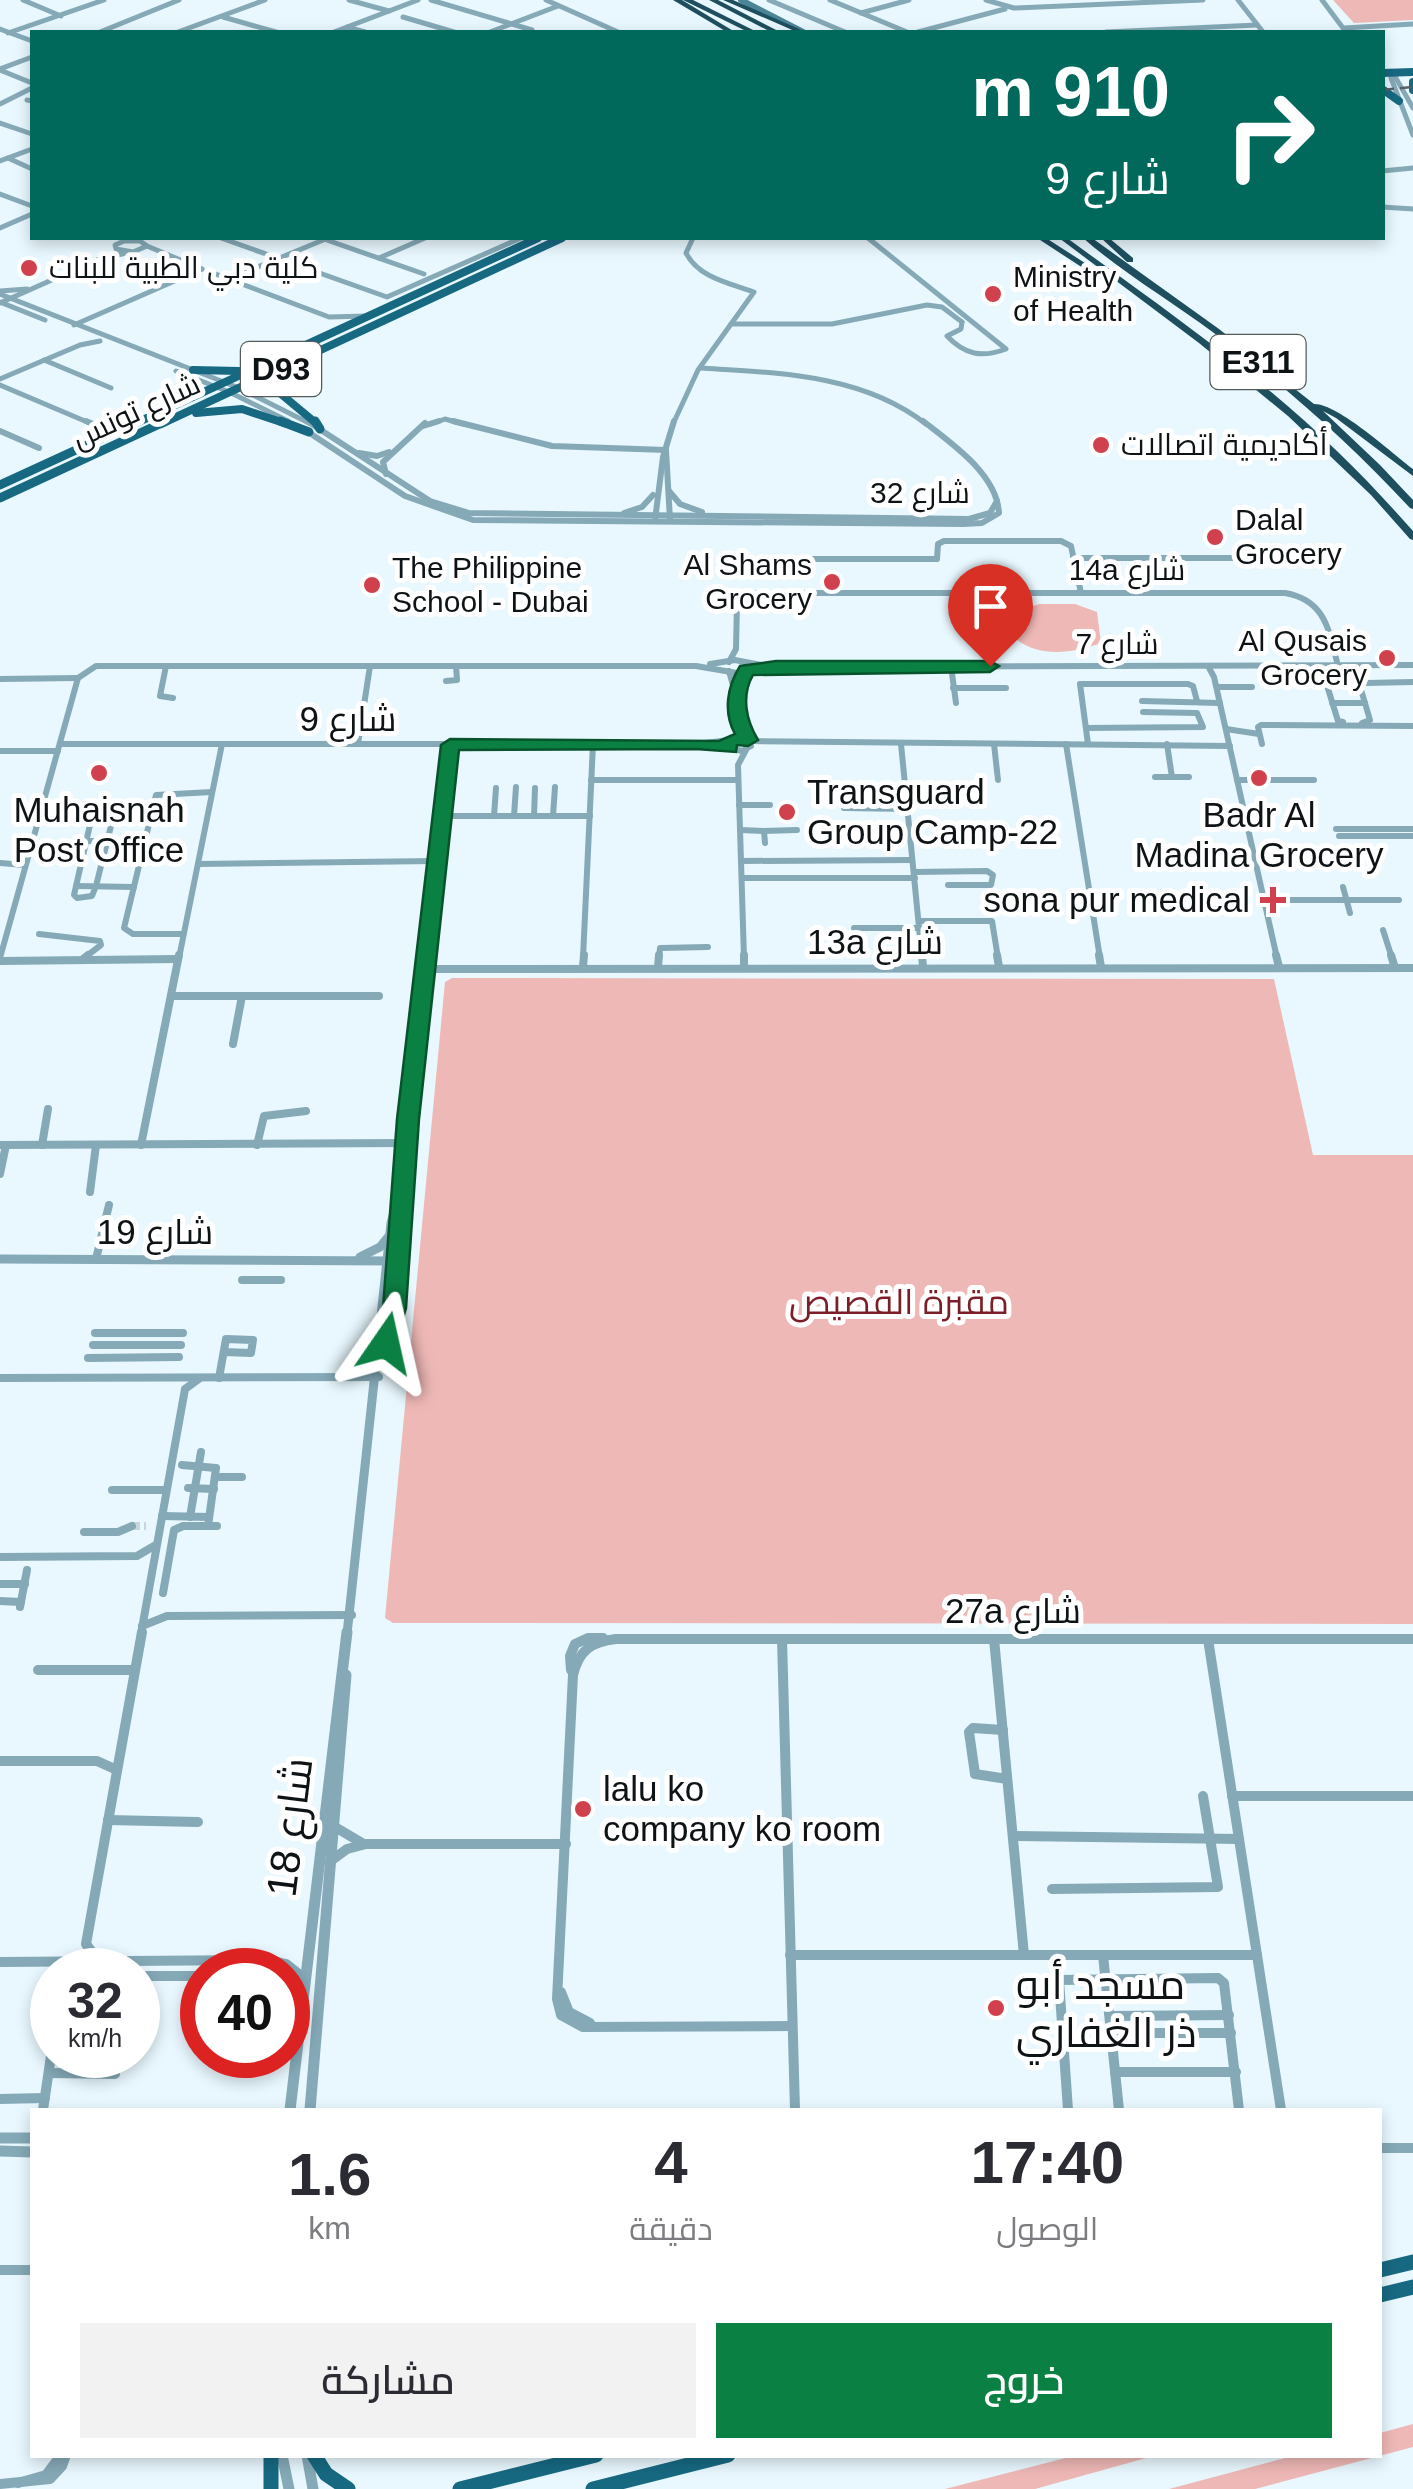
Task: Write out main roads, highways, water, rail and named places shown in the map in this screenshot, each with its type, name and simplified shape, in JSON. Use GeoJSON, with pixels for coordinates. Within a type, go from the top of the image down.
{"type":"FeatureCollection","features":[{"type":"Feature","properties":{"kind":"highway"},"geometry":{"type":"LineString","coordinates":[[677,0],[728,30]]}},
{"type":"Feature","properties":{"kind":"highway"},"geometry":{"type":"LineString","coordinates":[[687,0],[749,30]]}},
{"type":"Feature","properties":{"kind":"highway"},"geometry":{"type":"LineString","coordinates":[[714,0],[772,30]]}},
{"type":"Feature","properties":{"kind":"highway"},"geometry":{"type":"LineString","coordinates":[[727,0],[798,30]]}},
{"type":"Feature","properties":{"kind":"highway"},"geometry":{"type":"LineString","coordinates":[[1044,240],[1143,298]]}},
{"type":"Feature","properties":{"kind":"highway","name":"E311"},"geometry":{"type":"LineString","coordinates":[[1066,240],[1284,406],[1364,480],[1413,537]]}},
{"type":"Feature","properties":{"kind":"highway","name":"E311"},"geometry":{"type":"LineString","coordinates":[[1090,240],[1306,401],[1362,450],[1413,506]]}},
{"type":"Feature","properties":{"kind":"highway"},"geometry":{"type":"LineString","coordinates":[[1107,240],[1149,281]]}},
{"type":"Feature","properties":{"kind":"highway"},"geometry":{"type":"LineString","coordinates":[[1306,401],[1339,416],[1413,474]]}},
{"type":"Feature","properties":{"kind":"main road"},"geometry":{"type":"LineString","coordinates":[[741,0],[799,30]]}},
{"type":"Feature","properties":{"kind":"main road"},"geometry":{"type":"LineString","coordinates":[[1390,76],[1413,79]]}},
{"type":"Feature","properties":{"kind":"main road"},"geometry":{"type":"LineString","coordinates":[[1385,91],[1399,102]]}},
{"type":"Feature","properties":{"kind":"main road","name":"شارع تونس"},"geometry":{"type":"LineString","coordinates":[[0,498],[370,315],[432,278],[533,240]]}},
{"type":"Feature","properties":{"kind":"main road","name":"شارع تونس"},"geometry":{"type":"LineString","coordinates":[[0,485],[174,406],[330,346],[558,240]]}},
{"type":"Feature","properties":{"kind":"main road"},"geometry":{"type":"LineString","coordinates":[[320,429],[315,420],[283,398],[281,390],[293,370],[330,346]]}},
{"type":"Feature","properties":{"kind":"main road"},"geometry":{"type":"LineString","coordinates":[[174,406],[198,389],[190,373],[224,374],[268,363]]}},
{"type":"Feature","properties":{"kind":"main road"},"geometry":{"type":"LineString","coordinates":[[95,454],[191,415],[220,409],[262,411],[309,432]]}},
{"type":"Feature","properties":{"kind":"main road"},"geometry":{"type":"LineString","coordinates":[[1382,2270],[1413,2262]]}},
{"type":"Feature","properties":{"kind":"main road"},"geometry":{"type":"LineString","coordinates":[[1382,2295],[1413,2287]]}},
{"type":"Feature","properties":{"kind":"main road"},"geometry":{"type":"LineString","coordinates":[[271,2458],[271,2489]]}},
{"type":"Feature","properties":{"kind":"main road"},"geometry":{"type":"LineString","coordinates":[[313,2458],[326,2474],[348,2489]]}},
{"type":"Feature","properties":{"kind":"main road"},"geometry":{"type":"LineString","coordinates":[[460,2489],[584,2458]]}},
{"type":"Feature","properties":{"kind":"main road"},"geometry":{"type":"LineString","coordinates":[[593,2489],[716,2458]]}},
{"type":"Feature","properties":{"kind":"tunnel"},"geometry":{"type":"LineString","coordinates":[[132,1526],[146,1526]]}},
{"type":"Feature","properties":{"kind":"railway"},"geometry":{"type":"LineString","coordinates":[[1385,90],[1413,87]]}},
{"type":"Feature","properties":{"kind":"place","name":"كلية دبي الطبية للبنات"},"geometry":{"type":"Point","coordinates":[29,268]}},
{"type":"Feature","properties":{"kind":"place","name":"Ministry of Health"},"geometry":{"type":"Point","coordinates":[993,294]}},
{"type":"Feature","properties":{"kind":"place","name":"أكاديمية اتصالات"},"geometry":{"type":"Point","coordinates":[1101,445]}},
{"type":"Feature","properties":{"kind":"place","name":"Dalal Grocery"},"geometry":{"type":"Point","coordinates":[1215,537]}},
{"type":"Feature","properties":{"kind":"place","name":"Al Shams Grocery"},"geometry":{"type":"Point","coordinates":[832,582]}},
{"type":"Feature","properties":{"kind":"place","name":"The Philippine School - Dubai"},"geometry":{"type":"Point","coordinates":[372,585]}},
{"type":"Feature","properties":{"kind":"place","name":"Al Qusais Grocery"},"geometry":{"type":"Point","coordinates":[1387,658]}},
{"type":"Feature","properties":{"kind":"place","name":"Muhaisnah Post Office"},"geometry":{"type":"Point","coordinates":[99,773]}},
{"type":"Feature","properties":{"kind":"place","name":"Badr Al Madina Grocery"},"geometry":{"type":"Point","coordinates":[1259,778]}},
{"type":"Feature","properties":{"kind":"place","name":"Transguard Group Camp-22"},"geometry":{"type":"Point","coordinates":[787,812]}},
{"type":"Feature","properties":{"kind":"place","name":"sona pur medical"},"geometry":{"type":"Point","coordinates":[1273,900]}},
{"type":"Feature","properties":{"kind":"place","name":"lalu ko company ko room"},"geometry":{"type":"Point","coordinates":[583,1809]}},
{"type":"Feature","properties":{"kind":"place","name":"مسجد أبو ذر الغفاري"},"geometry":{"type":"Point","coordinates":[996,2008]}},
{"type":"Feature","properties":{"kind":"park label","name":"مقبرة القصيص"},"geometry":{"type":"Point","coordinates":[899,1302]}}]}
